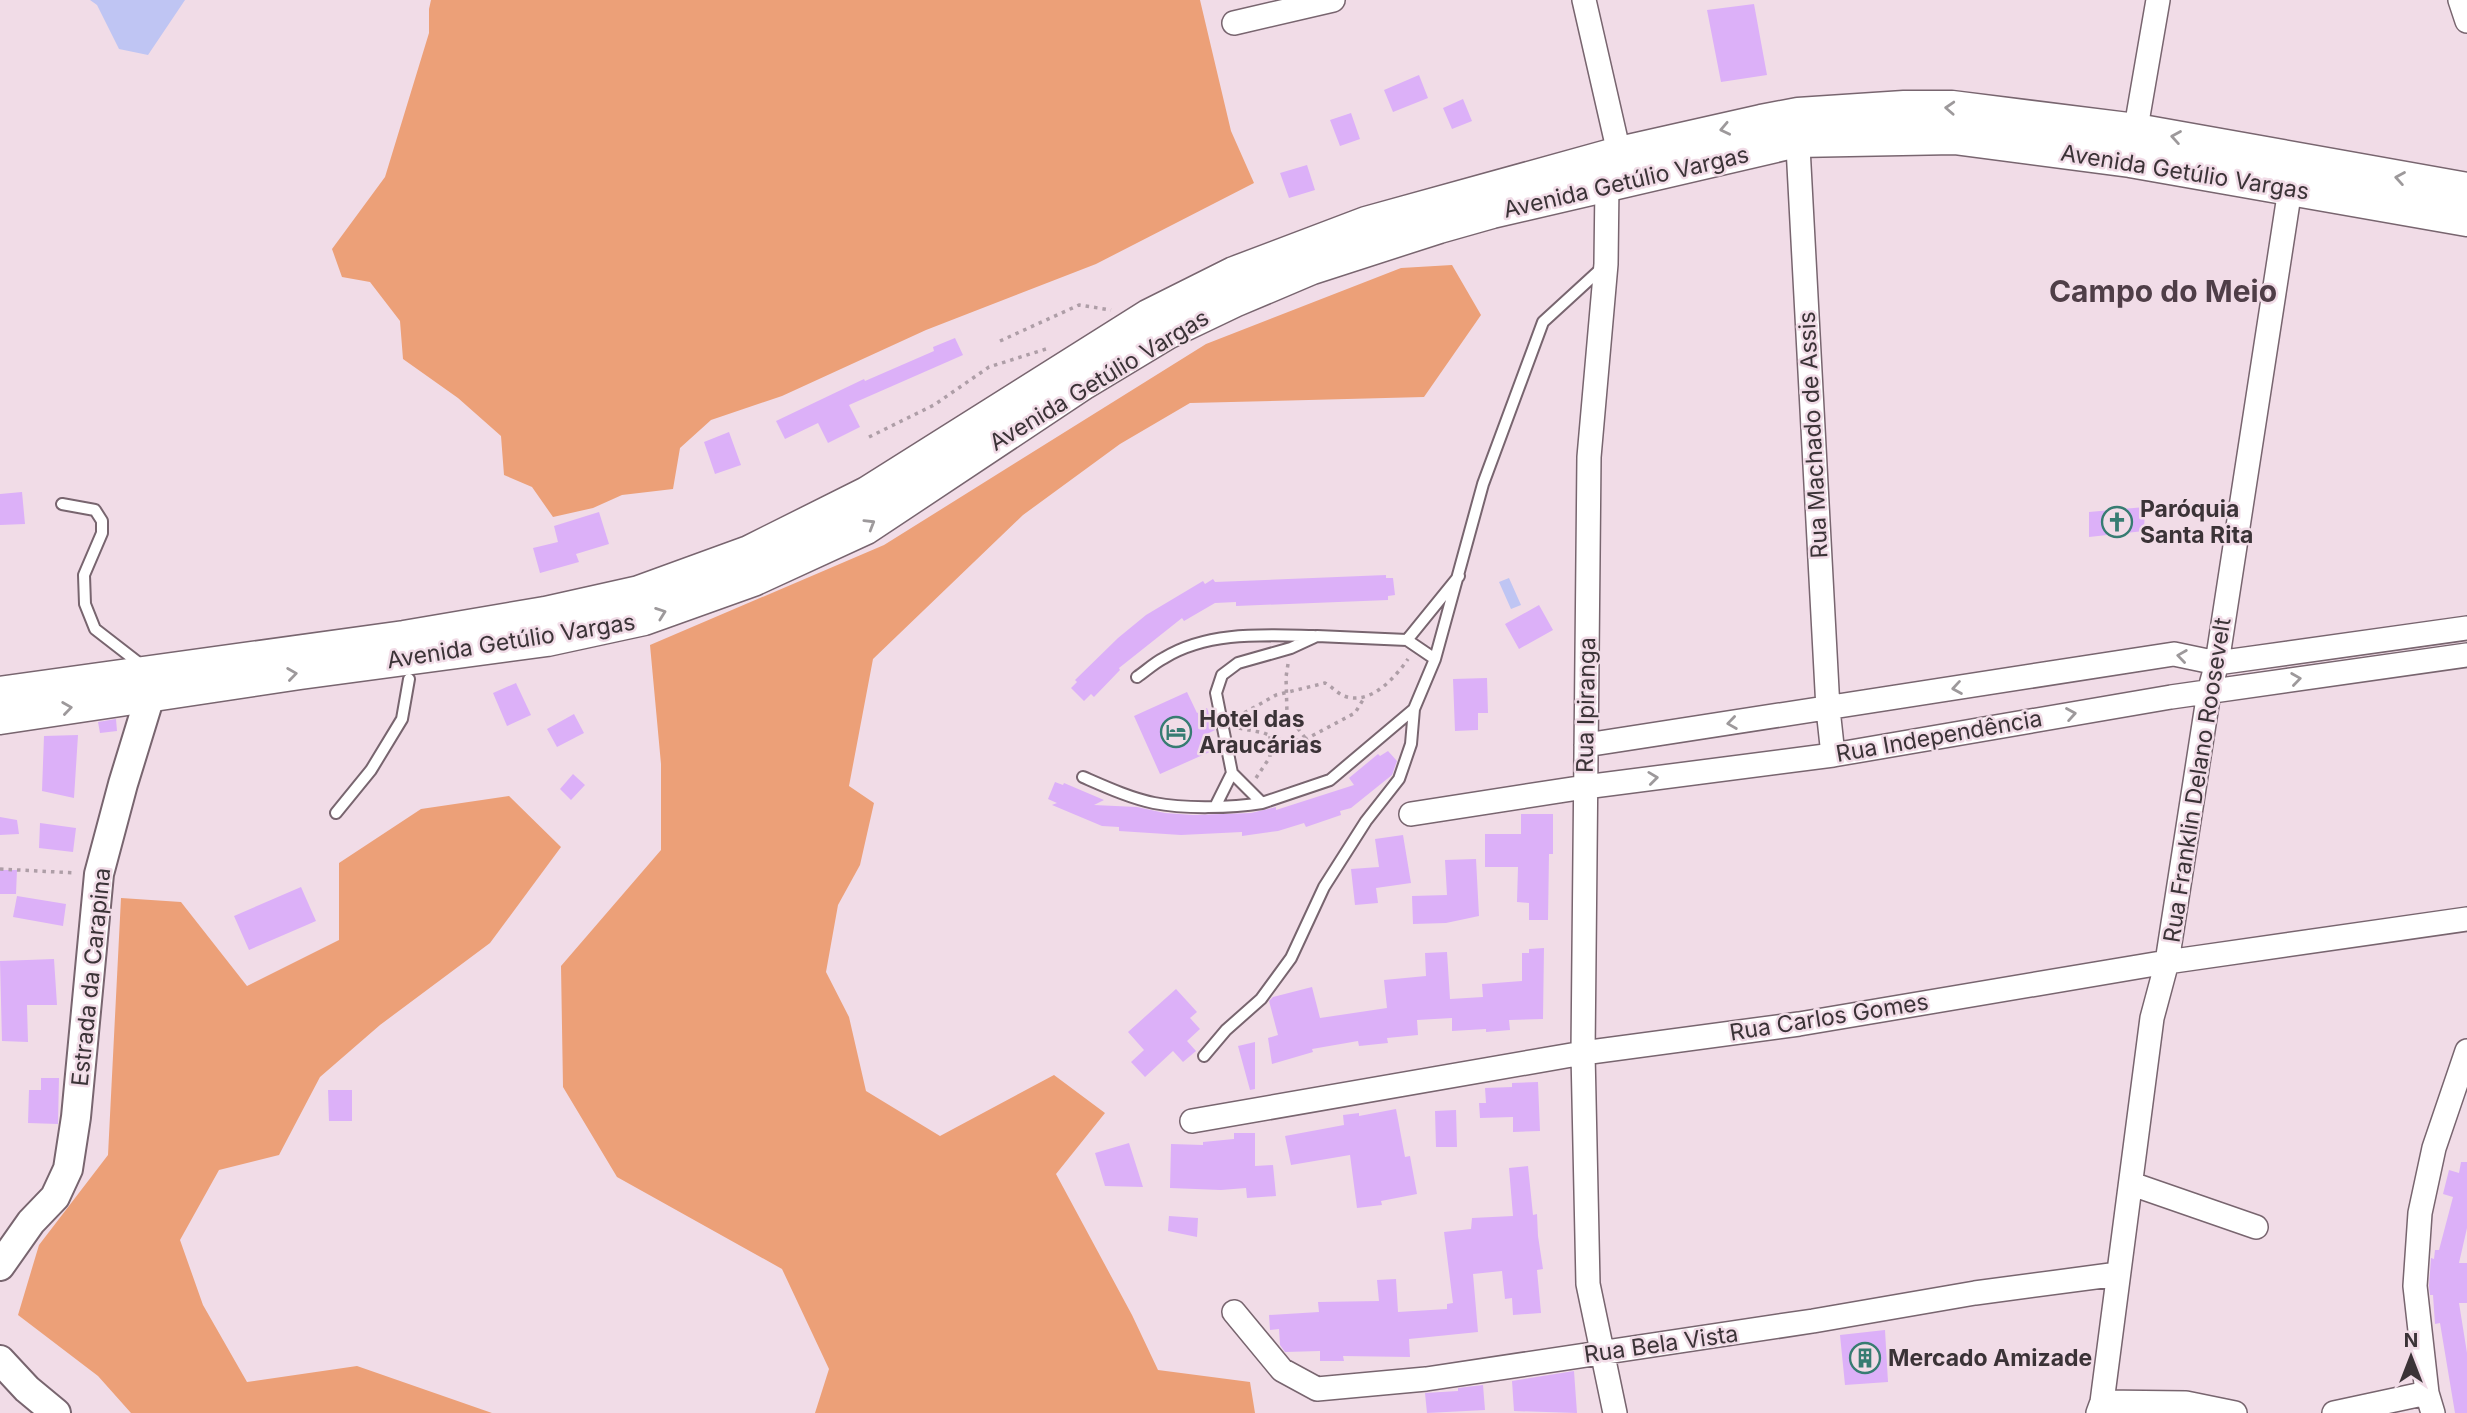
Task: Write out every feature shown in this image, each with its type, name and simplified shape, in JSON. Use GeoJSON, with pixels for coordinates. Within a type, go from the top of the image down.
{"type":"FeatureCollection","features":[{"type":"Feature","properties":{"kind":"main road","name":"Avenida Getúlio Vargas"},"geometry":{"type":"LineString","coordinates":[[0,718],[149,684],[545,613],[639,592],[749,552],[867,493],[1148,316],[1234,273],[1366,223],[1619,153],[1797,128],[1904,107],[1952,107],[2136,130],[2467,220]]}},
{"type":"Feature","properties":{"kind":"main road","name":"Avenida Getúlio Vargas"},"geometry":{"type":"LineString","coordinates":[[0,693],[408,669],[644,619],[753,580],[866,528],[1096,376],[1167,333],[1234,300],[1312,268],[1439,227],[1607,184],[1767,150],[1797,128],[1954,138],[2130,161],[2467,189]]}},
{"type":"Feature","properties":{"kind":"street"},"geometry":{"type":"LineString","coordinates":[[1234,23],[1333,0]]}},
{"type":"Feature","properties":{"kind":"street"},"geometry":{"type":"LineString","coordinates":[[1584,0],[1619,153]]}},
{"type":"Feature","properties":{"kind":"street"},"geometry":{"type":"LineString","coordinates":[[2130,161],[2158,0]]}},
{"type":"Feature","properties":{"kind":"street"},"geometry":{"type":"LineString","coordinates":[[2460,0],[2467,22]]}},
{"type":"Feature","properties":{"kind":"street","name":"Rua Machado de Assis"},"geometry":{"type":"LineString","coordinates":[[1797,128],[1828,709],[1833,755]]}},
{"type":"Feature","properties":{"kind":"street","name":"Rua Ipiranga"},"geometry":{"type":"LineString","coordinates":[[1615,1413],[1588,1284],[1583,1053],[1589,457],[1606,264],[1607,184],[1619,153]]}},
{"type":"Feature","properties":{"kind":"street","name":"Rua Franklin Delano Roosevelt"},"geometry":{"type":"LineString","coordinates":[[2100,1407],[2132,1184],[2152,1018],[2167,962],[2209,692],[2217,663],[2292,174]]}},
{"type":"Feature","properties":{"kind":"street","name":"Rua Independência"},"geometry":{"type":"LineString","coordinates":[[1586,745],[2174,654],[2217,663],[2467,628]]}},
{"type":"Feature","properties":{"kind":"street"},"geometry":{"type":"LineString","coordinates":[[2371,640],[2374,667]]}},
{"type":"Feature","properties":{"kind":"street","name":"Rua Independência"},"geometry":{"type":"LineString","coordinates":[[1411,814],[1585,787],[1833,755],[2209,692],[2467,655]]}},
{"type":"Feature","properties":{"kind":"street","name":"Estrada da Carapina"},"geometry":{"type":"LineString","coordinates":[[0,1266],[31,1222],[55,1197],[68,1169],[76,1116],[99,874],[149,684]]}},
{"type":"Feature","properties":{"kind":"street","name":"Rua Carlos Gomes"},"geometry":{"type":"LineString","coordinates":[[1192,1121],[1583,1053],[1799,1024],[2167,962],[2467,919]]}},
{"type":"Feature","properties":{"kind":"street"},"geometry":{"type":"LineString","coordinates":[[2334,1413],[2430,1403],[2416,1286],[2420,1213],[2434,1148],[2467,1051]]}},
{"type":"Feature","properties":{"kind":"street"},"geometry":{"type":"LineString","coordinates":[[2132,1184],[2256,1227]]}},
{"type":"Feature","properties":{"kind":"street","name":"Rua Bela Vista"},"geometry":{"type":"LineString","coordinates":[[1234,1312],[1282,1370],[1317,1389],[1426,1379],[1813,1321],[1975,1293],[2118,1274]]}},
{"type":"Feature","properties":{"kind":"street"},"geometry":{"type":"LineString","coordinates":[[0,1360],[56,1413]]}},
{"type":"Feature","properties":{"kind":"street"},"geometry":{"type":"LineString","coordinates":[[2100,1407],[2186,1403],[2235,1413]]}},
{"type":"Feature","properties":{"kind":"lane"},"geometry":{"type":"LineString","coordinates":[[1204,1056],[1226,1030],[1261,999],[1291,958],[1324,887],[1366,821],[1398,779],[1411,744],[1414,709],[1435,659],[1483,485],[1543,323],[1606,264]]}},
{"type":"Feature","properties":{"kind":"lane"},"geometry":{"type":"LineString","coordinates":[[62,504],[95,510],[102,521],[102,533],[84,575],[85,604],[95,629],[149,684]]}},
{"type":"Feature","properties":{"kind":"lane"},"geometry":{"type":"LineString","coordinates":[[1407,640],[1459,576]]}},
{"type":"Feature","properties":{"kind":"lane"},"geometry":{"type":"LineString","coordinates":[[1137,677],[1165,657],[1198,645],[1244,635],[1407,640],[1435,659]]}},
{"type":"Feature","properties":{"kind":"lane"},"geometry":{"type":"LineString","coordinates":[[1262,803],[1232,773],[1216,693],[1222,675],[1238,663],[1291,648],[1317,636]]}},
{"type":"Feature","properties":{"kind":"lane"},"geometry":{"type":"LineString","coordinates":[[336,813],[371,770],[402,719],[408,669]]}},
{"type":"Feature","properties":{"kind":"lane"},"geometry":{"type":"LineString","coordinates":[[1083,777],[1110,789],[1155,803],[1232,808],[1262,803],[1330,780],[1414,709]]}},
{"type":"Feature","properties":{"kind":"lane"},"geometry":{"type":"LineString","coordinates":[[1215,807],[1232,773]]}},
{"type":"Feature","properties":{"kind":"path"},"geometry":{"type":"LineString","coordinates":[[1000,341],[1079,305],[1148,316]]}},
{"type":"Feature","properties":{"kind":"path"},"geometry":{"type":"LineString","coordinates":[[869,437],[934,405],[989,367],[1056,346]]}},
{"type":"Feature","properties":{"kind":"path"},"geometry":{"type":"LineString","coordinates":[[1291,648],[1285,692],[1287,714],[1306,739]]}},
{"type":"Feature","properties":{"kind":"path"},"geometry":{"type":"LineString","coordinates":[[1223,725],[1286,742],[1306,739],[1355,713],[1365,698],[1395,678],[1410,656],[1422,649]]}},
{"type":"Feature","properties":{"kind":"path"},"geometry":{"type":"LineString","coordinates":[[1223,725],[1260,702],[1285,692],[1325,682],[1344,696],[1365,698]]}},
{"type":"Feature","properties":{"kind":"path"},"geometry":{"type":"LineString","coordinates":[[1249,789],[1270,757],[1270,736]]}},
{"type":"Feature","properties":{"kind":"path"},"geometry":{"type":"LineString","coordinates":[[0,869],[99,874]]}},
{"type":"Feature","properties":{"kind":"shaded area"},"geometry":{"type":"Polygon","coordinates":[[[431,0],[1200,0],[1231,131],[1254,183],[1096,264],[926,330],[782,396],[711,420],[680,448],[673,489],[622,495],[593,508],[553,517],[532,487],[504,475],[501,436],[458,398],[403,359],[400,321],[370,282],[342,277],[332,249],[385,177],[429,33],[431,0]]]}},
{"type":"Feature","properties":{"kind":"shaded area"},"geometry":{"type":"Polygon","coordinates":[[[1452,265],[1481,315],[1424,397],[1190,403],[1120,444],[1023,515],[873,659],[849,786],[874,803],[860,865],[838,905],[826,972],[849,1017],[866,1091],[940,1136],[1054,1075],[1105,1113],[1056,1174],[1132,1315],[1158,1370],[1250,1382],[1255,1413],[815,1413],[829,1369],[782,1269],[617,1177],[563,1087],[561,966],[661,850],[661,764],[650,645],[884,545],[1206,344],[1401,268],[1452,265]]]}},
{"type":"Feature","properties":{"kind":"shaded area"},"geometry":{"type":"Polygon","coordinates":[[[509,796],[561,847],[490,943],[380,1025],[320,1077],[279,1155],[219,1170],[180,1240],[203,1305],[247,1382],[357,1366],[492,1413],[131,1413],[98,1376],[18,1315],[39,1245],[108,1155],[121,898],[181,902],[247,986],[339,940],[339,863],[421,809],[509,796]]]}},
{"type":"Feature","properties":{"kind":"water"},"geometry":{"type":"Polygon","coordinates":[[[90,0],[185,0],[148,55],[119,49],[97,5],[90,0]]]}},
{"type":"Feature","properties":{"kind":"water"},"geometry":{"type":"Polygon","coordinates":[[[1509,578],[1521,605],[1511,609],[1499,582],[1509,578]]]}},
{"type":"Feature","properties":{"kind":"building"},"geometry":{"type":"Polygon","coordinates":[[[1754,4],[1767,75],[1721,82],[1707,10],[1754,4]]]}},
{"type":"Feature","properties":{"kind":"building"},"geometry":{"type":"Polygon","coordinates":[[[1419,75],[1428,98],[1393,112],[1384,90],[1419,75]]]}},
{"type":"Feature","properties":{"kind":"building"},"geometry":{"type":"Polygon","coordinates":[[[1463,99],[1472,121],[1452,129],[1443,108],[1463,99]]]}},
{"type":"Feature","properties":{"kind":"building"},"geometry":{"type":"Polygon","coordinates":[[[1351,113],[1360,139],[1340,146],[1330,120],[1351,113]]]}},
{"type":"Feature","properties":{"kind":"building"},"geometry":{"type":"Polygon","coordinates":[[[1307,165],[1315,190],[1289,198],[1280,173],[1307,165]]]}},
{"type":"Feature","properties":{"kind":"building"},"geometry":{"type":"Polygon","coordinates":[[[955,338],[963,355],[849,405],[860,427],[828,443],[818,423],[785,439],[776,421],[864,379],[865,381],[934,351],[933,347],[955,338]]]}},
{"type":"Feature","properties":{"kind":"building"},"geometry":{"type":"Polygon","coordinates":[[[729,432],[741,465],[715,474],[704,442],[729,432]]]}},
{"type":"Feature","properties":{"kind":"building"},"geometry":{"type":"Polygon","coordinates":[[[22,492],[25,524],[0,525],[0,494],[22,492]]]}},
{"type":"Feature","properties":{"kind":"building","name":"Paróquia Santa Rita"},"geometry":{"type":"Polygon","coordinates":[[[2145,507],[2144,531],[2089,537],[2089,512],[2145,507]]]}},
{"type":"Feature","properties":{"kind":"building"},"geometry":{"type":"Polygon","coordinates":[[[599,512],[609,544],[576,554],[579,562],[540,573],[533,548],[558,542],[554,526],[599,512]]]}},
{"type":"Feature","properties":{"kind":"building"},"geometry":{"type":"Polygon","coordinates":[[[1386,575],[1386,578],[1393,578],[1395,595],[1388,596],[1388,600],[1236,606],[1236,602],[1215,603],[1184,621],[1182,618],[1119,668],[1094,697],[1091,694],[1084,701],[1071,688],[1077,682],[1075,680],[1118,638],[1146,615],[1203,581],[1205,584],[1213,579],[1215,582],[1386,575]]]}},
{"type":"Feature","properties":{"kind":"building"},"geometry":{"type":"Polygon","coordinates":[[[1539,605],[1553,630],[1519,649],[1505,624],[1539,605]]]}},
{"type":"Feature","properties":{"kind":"building"},"geometry":{"type":"Polygon","coordinates":[[[1487,678],[1488,713],[1478,713],[1478,730],[1455,731],[1453,679],[1487,678]]]}},
{"type":"Feature","properties":{"kind":"building"},"geometry":{"type":"Polygon","coordinates":[[[516,683],[531,715],[507,726],[493,693],[516,683]]]}},
{"type":"Feature","properties":{"kind":"building","name":"Hotel das Araucárias"},"geometry":{"type":"Polygon","coordinates":[[[1187,692],[1197,713],[1207,708],[1215,730],[1207,734],[1214,750],[1160,774],[1134,716],[1187,692]]]}},
{"type":"Feature","properties":{"kind":"building"},"geometry":{"type":"Polygon","coordinates":[[[574,714],[584,733],[557,747],[547,729],[574,714]]]}},
{"type":"Feature","properties":{"kind":"building"},"geometry":{"type":"Polygon","coordinates":[[[116,719],[117,731],[100,733],[98,722],[116,719]]]}},
{"type":"Feature","properties":{"kind":"building"},"geometry":{"type":"Polygon","coordinates":[[[78,735],[74,798],[42,791],[44,736],[78,735]]]}},
{"type":"Feature","properties":{"kind":"building"},"geometry":{"type":"Polygon","coordinates":[[[1388,751],[1397,761],[1392,775],[1351,808],[1340,811],[1341,815],[1306,827],[1304,823],[1278,831],[1242,836],[1242,832],[1181,835],[1119,831],[1119,827],[1102,826],[1052,805],[1057,803],[1048,799],[1055,782],[1064,783],[1104,800],[1094,805],[1137,807],[1193,815],[1251,813],[1276,807],[1276,810],[1354,785],[1349,778],[1378,754],[1380,756],[1388,751]]]}},
{"type":"Feature","properties":{"kind":"building"},"geometry":{"type":"Polygon","coordinates":[[[573,774],[585,785],[571,800],[560,789],[573,774]]]}},
{"type":"Feature","properties":{"kind":"building"},"geometry":{"type":"Polygon","coordinates":[[[1521,814],[1553,814],[1553,854],[1549,854],[1548,920],[1529,920],[1529,903],[1517,902],[1518,867],[1485,867],[1485,834],[1521,834],[1521,814]]]}},
{"type":"Feature","properties":{"kind":"building"},"geometry":{"type":"Polygon","coordinates":[[[0,817],[17,820],[19,834],[0,835],[0,817]]]}},
{"type":"Feature","properties":{"kind":"building"},"geometry":{"type":"Polygon","coordinates":[[[40,823],[76,828],[73,852],[39,848],[40,823]]]}},
{"type":"Feature","properties":{"kind":"building"},"geometry":{"type":"Polygon","coordinates":[[[1403,835],[1411,883],[1376,888],[1378,903],[1355,905],[1351,869],[1379,867],[1375,839],[1403,835]]]}},
{"type":"Feature","properties":{"kind":"building"},"geometry":{"type":"Polygon","coordinates":[[[1476,859],[1479,916],[1446,923],[1413,924],[1412,896],[1447,895],[1445,860],[1476,859]]]}},
{"type":"Feature","properties":{"kind":"building"},"geometry":{"type":"Polygon","coordinates":[[[0,870],[17,870],[16,894],[0,894],[0,870]]]}},
{"type":"Feature","properties":{"kind":"building"},"geometry":{"type":"Polygon","coordinates":[[[301,887],[316,921],[249,950],[234,916],[301,887]]]}},
{"type":"Feature","properties":{"kind":"building"},"geometry":{"type":"Polygon","coordinates":[[[17,896],[66,904],[63,926],[13,917],[17,896]]]}},
{"type":"Feature","properties":{"kind":"building"},"geometry":{"type":"Polygon","coordinates":[[[1544,948],[1543,1019],[1509,1020],[1510,1030],[1486,1032],[1486,1029],[1452,1031],[1452,1018],[1417,1020],[1418,1035],[1387,1038],[1388,1043],[1359,1046],[1358,1041],[1312,1049],[1313,1052],[1272,1064],[1268,1038],[1278,1035],[1269,1001],[1273,997],[1312,987],[1320,1018],[1387,1008],[1384,980],[1426,976],[1425,953],[1447,952],[1450,999],[1483,997],[1482,984],[1522,981],[1522,953],[1529,953],[1529,949],[1544,948]]]}},
{"type":"Feature","properties":{"kind":"building"},"geometry":{"type":"Polygon","coordinates":[[[54,959],[57,1005],[27,1005],[28,1042],[2,1041],[0,961],[54,959]]]}},
{"type":"Feature","properties":{"kind":"building"},"geometry":{"type":"Polygon","coordinates":[[[1176,989],[1197,1012],[1190,1018],[1200,1029],[1187,1041],[1196,1051],[1183,1062],[1173,1051],[1145,1077],[1131,1062],[1144,1050],[1128,1032],[1176,989]]]}},
{"type":"Feature","properties":{"kind":"building"},"geometry":{"type":"Polygon","coordinates":[[[1255,1042],[1255,1089],[1250,1090],[1238,1046],[1255,1042]]]}},
{"type":"Feature","properties":{"kind":"building"},"geometry":{"type":"Polygon","coordinates":[[[41,1078],[59,1078],[58,1124],[28,1123],[29,1090],[41,1090],[41,1078]]]}},
{"type":"Feature","properties":{"kind":"building"},"geometry":{"type":"Polygon","coordinates":[[[1538,1082],[1540,1131],[1513,1132],[1513,1117],[1480,1118],[1479,1103],[1486,1103],[1485,1088],[1538,1082]]]}},
{"type":"Feature","properties":{"kind":"building"},"geometry":{"type":"Polygon","coordinates":[[[328,1090],[352,1090],[352,1121],[329,1121],[328,1090]]]}},
{"type":"Feature","properties":{"kind":"building"},"geometry":{"type":"Polygon","coordinates":[[[1396,1109],[1405,1157],[1410,1156],[1417,1194],[1381,1201],[1382,1205],[1357,1208],[1350,1155],[1291,1165],[1285,1136],[1344,1125],[1343,1115],[1359,1113],[1359,1116],[1396,1109]]]}},
{"type":"Feature","properties":{"kind":"building"},"geometry":{"type":"Polygon","coordinates":[[[1456,1110],[1457,1147],[1436,1147],[1435,1111],[1456,1110]]]}},
{"type":"Feature","properties":{"kind":"building"},"geometry":{"type":"Polygon","coordinates":[[[1234,1133],[1255,1133],[1255,1166],[1273,1165],[1276,1196],[1247,1198],[1246,1188],[1170,1188],[1171,1144],[1203,1145],[1203,1142],[1234,1139],[1234,1133]]]}},
{"type":"Feature","properties":{"kind":"building"},"geometry":{"type":"Polygon","coordinates":[[[1129,1143],[1143,1187],[1105,1186],[1095,1153],[1129,1143]]]}},
{"type":"Feature","properties":{"kind":"building"},"geometry":{"type":"Polygon","coordinates":[[[2461,1162],[2467,1162],[2467,1228],[2459,1263],[2467,1263],[2467,1303],[2459,1303],[2467,1353],[2467,1413],[2455,1413],[2440,1323],[2435,1324],[2433,1295],[2430,1295],[2429,1286],[2431,1258],[2434,1259],[2435,1250],[2439,1250],[2453,1197],[2443,1194],[2449,1170],[2459,1173],[2461,1162]]]}},
{"type":"Feature","properties":{"kind":"building"},"geometry":{"type":"Polygon","coordinates":[[[1528,1166],[1533,1215],[1537,1214],[1543,1269],[1537,1270],[1541,1313],[1513,1315],[1512,1298],[1505,1299],[1502,1271],[1473,1274],[1478,1332],[1409,1339],[1410,1357],[1343,1356],[1344,1361],[1320,1361],[1320,1351],[1285,1352],[1280,1345],[1279,1329],[1270,1330],[1269,1315],[1319,1312],[1318,1302],[1379,1301],[1377,1280],[1396,1279],[1398,1312],[1447,1309],[1447,1304],[1453,1303],[1444,1232],[1471,1229],[1472,1218],[1513,1216],[1509,1168],[1528,1166]]]}},
{"type":"Feature","properties":{"kind":"building"},"geometry":{"type":"Polygon","coordinates":[[[1169,1216],[1198,1218],[1197,1237],[1168,1231],[1169,1216]]]}},
{"type":"Feature","properties":{"kind":"building","name":"Mercado Amizade"},"geometry":{"type":"Polygon","coordinates":[[[1885,1330],[1888,1382],[1845,1385],[1840,1335],[1885,1330]]]}},
{"type":"Feature","properties":{"kind":"building"},"geometry":{"type":"Polygon","coordinates":[[[1574,1371],[1577,1413],[1514,1411],[1512,1381],[1574,1371]]]}},
{"type":"Feature","properties":{"kind":"building"},"geometry":{"type":"Polygon","coordinates":[[[1483,1385],[1485,1410],[1427,1413],[1425,1393],[1458,1391],[1458,1388],[1483,1385]]]}},
{"type":"Feature","properties":{"kind":"place","name":"Paróquia Santa Rita"},"geometry":{"type":"Point","coordinates":[2117,522]}},
{"type":"Feature","properties":{"kind":"place","name":"Hotel das Araucárias"},"geometry":{"type":"Point","coordinates":[1176,732]}},
{"type":"Feature","properties":{"kind":"place","name":"Mercado Amizade"},"geometry":{"type":"Point","coordinates":[1865,1358]}},
{"type":"Feature","properties":{"kind":"district","name":"Campo do Meio"},"geometry":{"type":"Point","coordinates":[2163,292]}}]}
